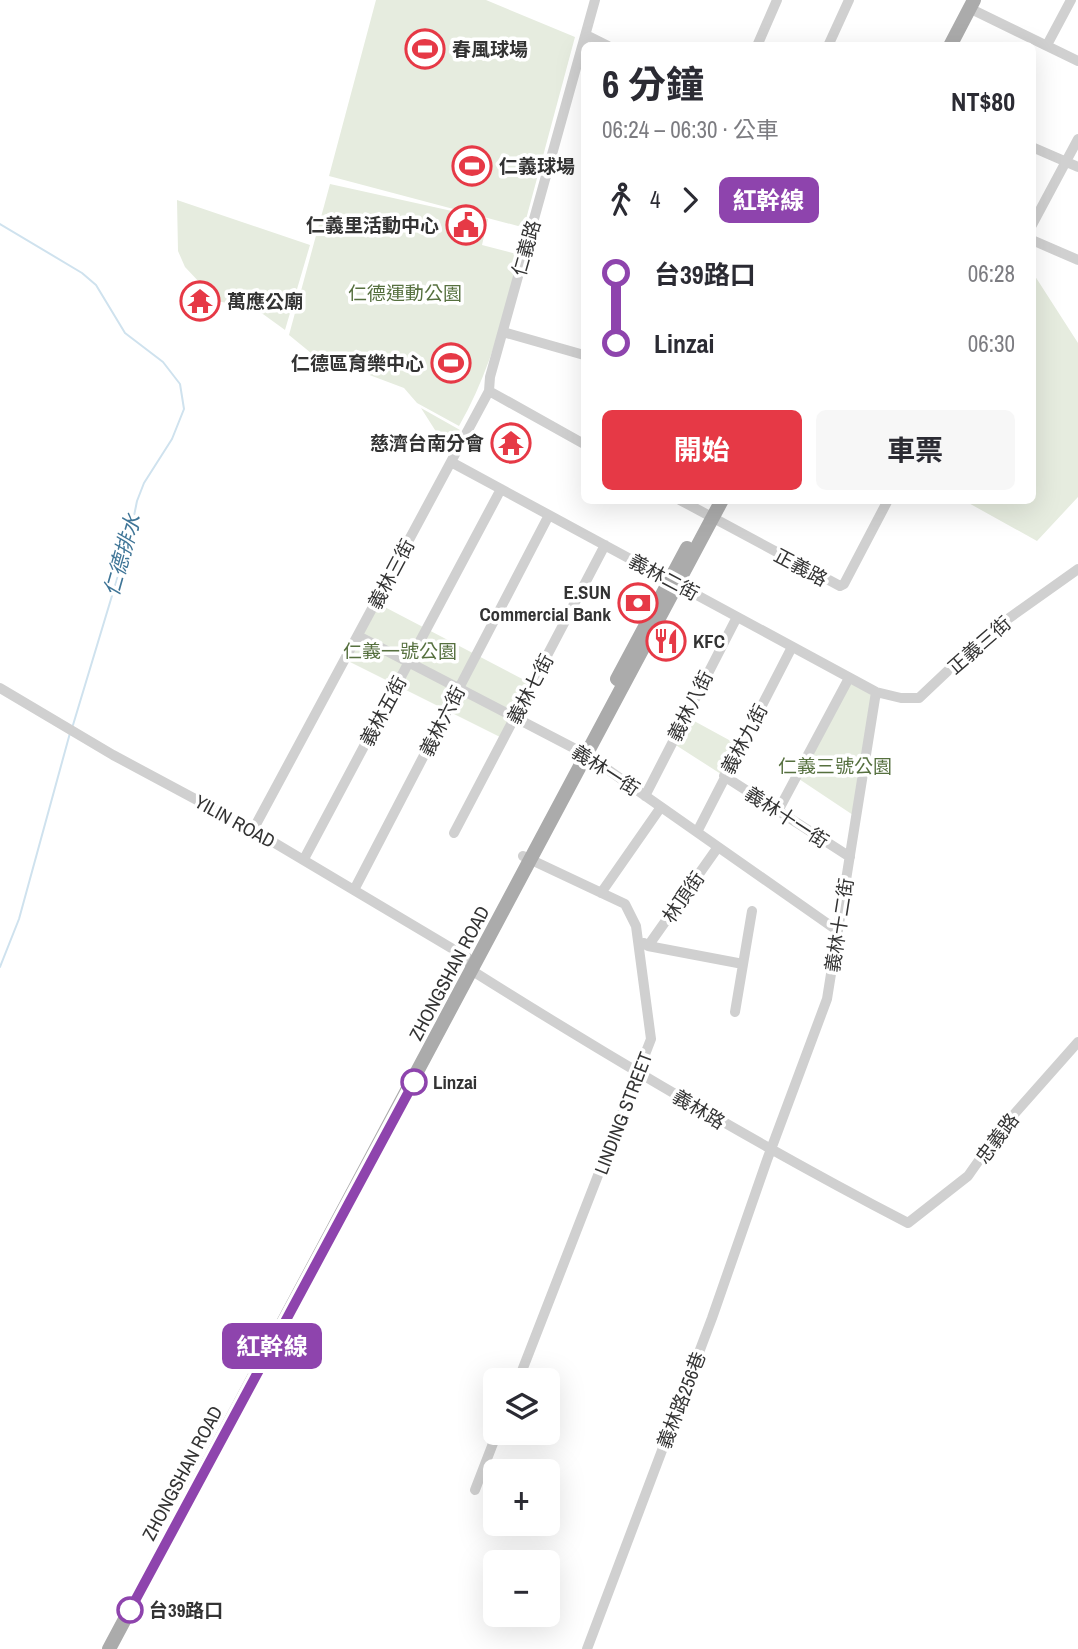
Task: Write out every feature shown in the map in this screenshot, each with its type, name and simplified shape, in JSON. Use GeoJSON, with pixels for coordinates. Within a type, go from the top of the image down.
{"type":"FeatureCollection","features":[{"type":"Feature","properties":{"kind":"main road"},"geometry":{"type":"LineString","coordinates":[[953,42],[976,5]]}},
{"type":"Feature","properties":{"kind":"main road"},"geometry":{"type":"LineString","coordinates":[[962,42],[976,5]]}},
{"type":"Feature","properties":{"kind":"main road","name":"ZHONGSHAN ROAD"},"geometry":{"type":"LineString","coordinates":[[709,516],[711,504]]}},
{"type":"Feature","properties":{"kind":"main road","name":"ZHONGSHAN ROAD"},"geometry":{"type":"LineString","coordinates":[[100,1649],[709,516],[719,504]]}},
{"type":"Feature","properties":{"kind":"main road","name":"ZHONGSHAN ROAD"},"geometry":{"type":"LineString","coordinates":[[109,1649],[470,964]]}},
{"type":"Feature","properties":{"kind":"street","name":"仁義路"},"geometry":{"type":"LineString","coordinates":[[584,42],[595,0]]}},
{"type":"Feature","properties":{"kind":"street"},"geometry":{"type":"LineString","coordinates":[[759,42],[777,0]]}},
{"type":"Feature","properties":{"kind":"street"},"geometry":{"type":"LineString","coordinates":[[830,42],[849,0]]}},
{"type":"Feature","properties":{"kind":"street"},"geometry":{"type":"LineString","coordinates":[[1047,45],[1072,0]]}},
{"type":"Feature","properties":{"kind":"street"},"geometry":{"type":"LineString","coordinates":[[976,5],[1078,61]]}},
{"type":"Feature","properties":{"kind":"street"},"geometry":{"type":"LineString","coordinates":[[586,35],[600,42]]}},
{"type":"Feature","properties":{"kind":"street","name":"仁義路"},"geometry":{"type":"LineString","coordinates":[[489,391],[490,377],[581,53]]}},
{"type":"Feature","properties":{"kind":"street"},"geometry":{"type":"LineString","coordinates":[[1036,218],[1078,139]]}},
{"type":"Feature","properties":{"kind":"street"},"geometry":{"type":"LineString","coordinates":[[1036,148],[1078,167]]}},
{"type":"Feature","properties":{"kind":"street"},"geometry":{"type":"LineString","coordinates":[[1036,242],[1078,260]]}},
{"type":"Feature","properties":{"kind":"street"},"geometry":{"type":"LineString","coordinates":[[503,332],[581,354]]}},
{"type":"Feature","properties":{"kind":"street"},"geometry":{"type":"LineString","coordinates":[[489,391],[581,442]]}},
{"type":"Feature","properties":{"kind":"street","name":"義林三街"},"geometry":{"type":"LineString","coordinates":[[253,830],[489,391]]}},
{"type":"Feature","properties":{"kind":"street","name":"義林二街"},"geometry":{"type":"LineString","coordinates":[[451,462],[876,692]]}},
{"type":"Feature","properties":{"kind":"street","name":"義林五街"},"geometry":{"type":"LineString","coordinates":[[304,859],[501,489]]}},
{"type":"Feature","properties":{"kind":"street"},"geometry":{"type":"LineString","coordinates":[[687,504],[709,516]]}},
{"type":"Feature","properties":{"kind":"street","name":"正義路"},"geometry":{"type":"LineString","coordinates":[[709,516],[840,586],[844,584],[886,504]]}},
{"type":"Feature","properties":{"kind":"street","name":"義林六街"},"geometry":{"type":"LineString","coordinates":[[354,890],[549,515]]}},
{"type":"Feature","properties":{"kind":"street","name":"義林七街"},"geometry":{"type":"LineString","coordinates":[[454,833],[605,545]]}},
{"type":"Feature","properties":{"kind":"street","name":"正義三街"},"geometry":{"type":"LineString","coordinates":[[876,692],[901,698],[919,698],[984,638],[1078,569]]}},
{"type":"Feature","properties":{"kind":"street","name":"義林八街"},"geometry":{"type":"LineString","coordinates":[[645,796],[737,617]]}},
{"type":"Feature","properties":{"kind":"street","name":"義林一街"},"geometry":{"type":"LineString","coordinates":[[358,636],[583,753],[838,932]]}},
{"type":"Feature","properties":{"kind":"street","name":"義林九街"},"geometry":{"type":"LineString","coordinates":[[697,832],[792,647]]}},
{"type":"Feature","properties":{"kind":"street"},"geometry":{"type":"LineString","coordinates":[[778,811],[849,678]]}},
{"type":"Feature","properties":{"kind":"street","name":"YILIN ROAD"},"geometry":{"type":"LineString","coordinates":[[0,688],[113,755],[304,859],[470,964]]}},
{"type":"Feature","properties":{"kind":"street","name":"義林十二街"},"geometry":{"type":"LineString","coordinates":[[771,1151],[827,999],[876,692]]}},
{"type":"Feature","properties":{"kind":"street","name":"義林十一街"},"geometry":{"type":"LineString","coordinates":[[724,776],[850,857]]}},
{"type":"Feature","properties":{"kind":"street"},"geometry":{"type":"LineString","coordinates":[[601,893],[661,807]]}},
{"type":"Feature","properties":{"kind":"street","name":"林頂街"},"geometry":{"type":"LineString","coordinates":[[649,946],[718,847]]}},
{"type":"Feature","properties":{"kind":"street","name":"LINDING STREET"},"geometry":{"type":"LineString","coordinates":[[523,1368],[651,1039],[636,926],[625,904],[527,858]]}},
{"type":"Feature","properties":{"kind":"street"},"geometry":{"type":"LineString","coordinates":[[735,1012],[752,911]]}},
{"type":"Feature","properties":{"kind":"street","name":"林頂街"},"geometry":{"type":"LineString","coordinates":[[638,938],[649,946],[743,964]]}},
{"type":"Feature","properties":{"kind":"street","name":"義林路"},"geometry":{"type":"LineString","coordinates":[[470,964],[639,1073],[771,1151],[908,1223]]}},
{"type":"Feature","properties":{"kind":"street","name":"忠義路"},"geometry":{"type":"LineString","coordinates":[[908,1223],[968,1176],[1001,1129],[1078,1042]]}},
{"type":"Feature","properties":{"kind":"street","name":"義林路256巷"},"geometry":{"type":"LineString","coordinates":[[587,1649],[712,1318],[771,1151]]}},
{"type":"Feature","properties":{"kind":"street"},"geometry":{"type":"LineString","coordinates":[[475,1490],[492,1445]]}},
{"type":"Feature","properties":{"kind":"green space"},"geometry":{"type":"Polygon","coordinates":[[[376,0],[486,0],[575,37],[525,223],[518,226],[329,176],[376,0]]]}},
{"type":"Feature","properties":{"kind":"green space","name":"仁德運動公園"},"geometry":{"type":"Polygon","coordinates":[[[330,184],[488,219],[482,245],[520,255],[488,364],[459,426],[417,403],[404,388],[311,353],[289,335],[330,184]]]}},
{"type":"Feature","properties":{"kind":"green space"},"geometry":{"type":"Polygon","coordinates":[[[177,200],[310,245],[285,330],[256,309],[217,301],[185,267],[178,251],[177,200]]]}},
{"type":"Feature","properties":{"kind":"green space"},"geometry":{"type":"Polygon","coordinates":[[[1036,278],[1078,343],[1078,497],[1037,541],[970,504],[1036,504],[1036,278]]]}},
{"type":"Feature","properties":{"kind":"green space"},"geometry":{"type":"Polygon","coordinates":[[[421,408],[460,430],[449,452],[421,408]]]}},
{"type":"Feature","properties":{"kind":"green space","name":"仁義一號公園"},"geometry":{"type":"Polygon","coordinates":[[[377,603],[530,683],[500,737],[348,661],[377,603]]]}},
{"type":"Feature","properties":{"kind":"green space","name":"仁義三號公園"},"geometry":{"type":"Polygon","coordinates":[[[849,678],[876,692],[856,817],[796,777],[849,678]]]}},
{"type":"Feature","properties":{"kind":"green space"},"geometry":{"type":"Polygon","coordinates":[[[685,716],[740,746],[724,776],[671,742],[685,716]]]}},
{"type":"Feature","properties":{"kind":"waterway","name":"仁德排水"},"geometry":{"type":"LineString","coordinates":[[0,224],[82,273],[96,285],[125,333],[163,362],[180,384],[184,409],[172,439],[144,483],[137,501],[130,536],[73,725]]}},
{"type":"Feature","properties":{"kind":"waterway","name":"仁德排水"},"geometry":{"type":"LineString","coordinates":[[0,967],[19,919],[70,733]]}},
{"type":"Feature","properties":{"kind":"bus line","name":"紅幹線"},"geometry":{"type":"LineString","coordinates":[[130,1610],[414,1082]]}},
{"type":"Feature","properties":{"kind":"place","name":"春風球場"},"geometry":{"type":"Point","coordinates":[425,49]}},
{"type":"Feature","properties":{"kind":"place","name":"仁義球場"},"geometry":{"type":"Point","coordinates":[472,166]}},
{"type":"Feature","properties":{"kind":"place","name":"仁義里活動中心"},"geometry":{"type":"Point","coordinates":[466,225]}},
{"type":"Feature","properties":{"kind":"place","name":"萬應公廟"},"geometry":{"type":"Point","coordinates":[200,301]}},
{"type":"Feature","properties":{"kind":"place","name":"仁德區育樂中心"},"geometry":{"type":"Point","coordinates":[451,363]}},
{"type":"Feature","properties":{"kind":"place","name":"慈濟台南分會"},"geometry":{"type":"Point","coordinates":[511,443]}},
{"type":"Feature","properties":{"kind":"place","name":"E.SUN Commercial Bank"},"geometry":{"type":"Point","coordinates":[638,603]}},
{"type":"Feature","properties":{"kind":"place","name":"KFC"},"geometry":{"type":"Point","coordinates":[666,641]}},
{"type":"Feature","properties":{"kind":"place","name":"Linzai"},"geometry":{"type":"Point","coordinates":[414,1082]}},
{"type":"Feature","properties":{"kind":"place","name":"台39路口"},"geometry":{"type":"Point","coordinates":[130,1610]}}]}
